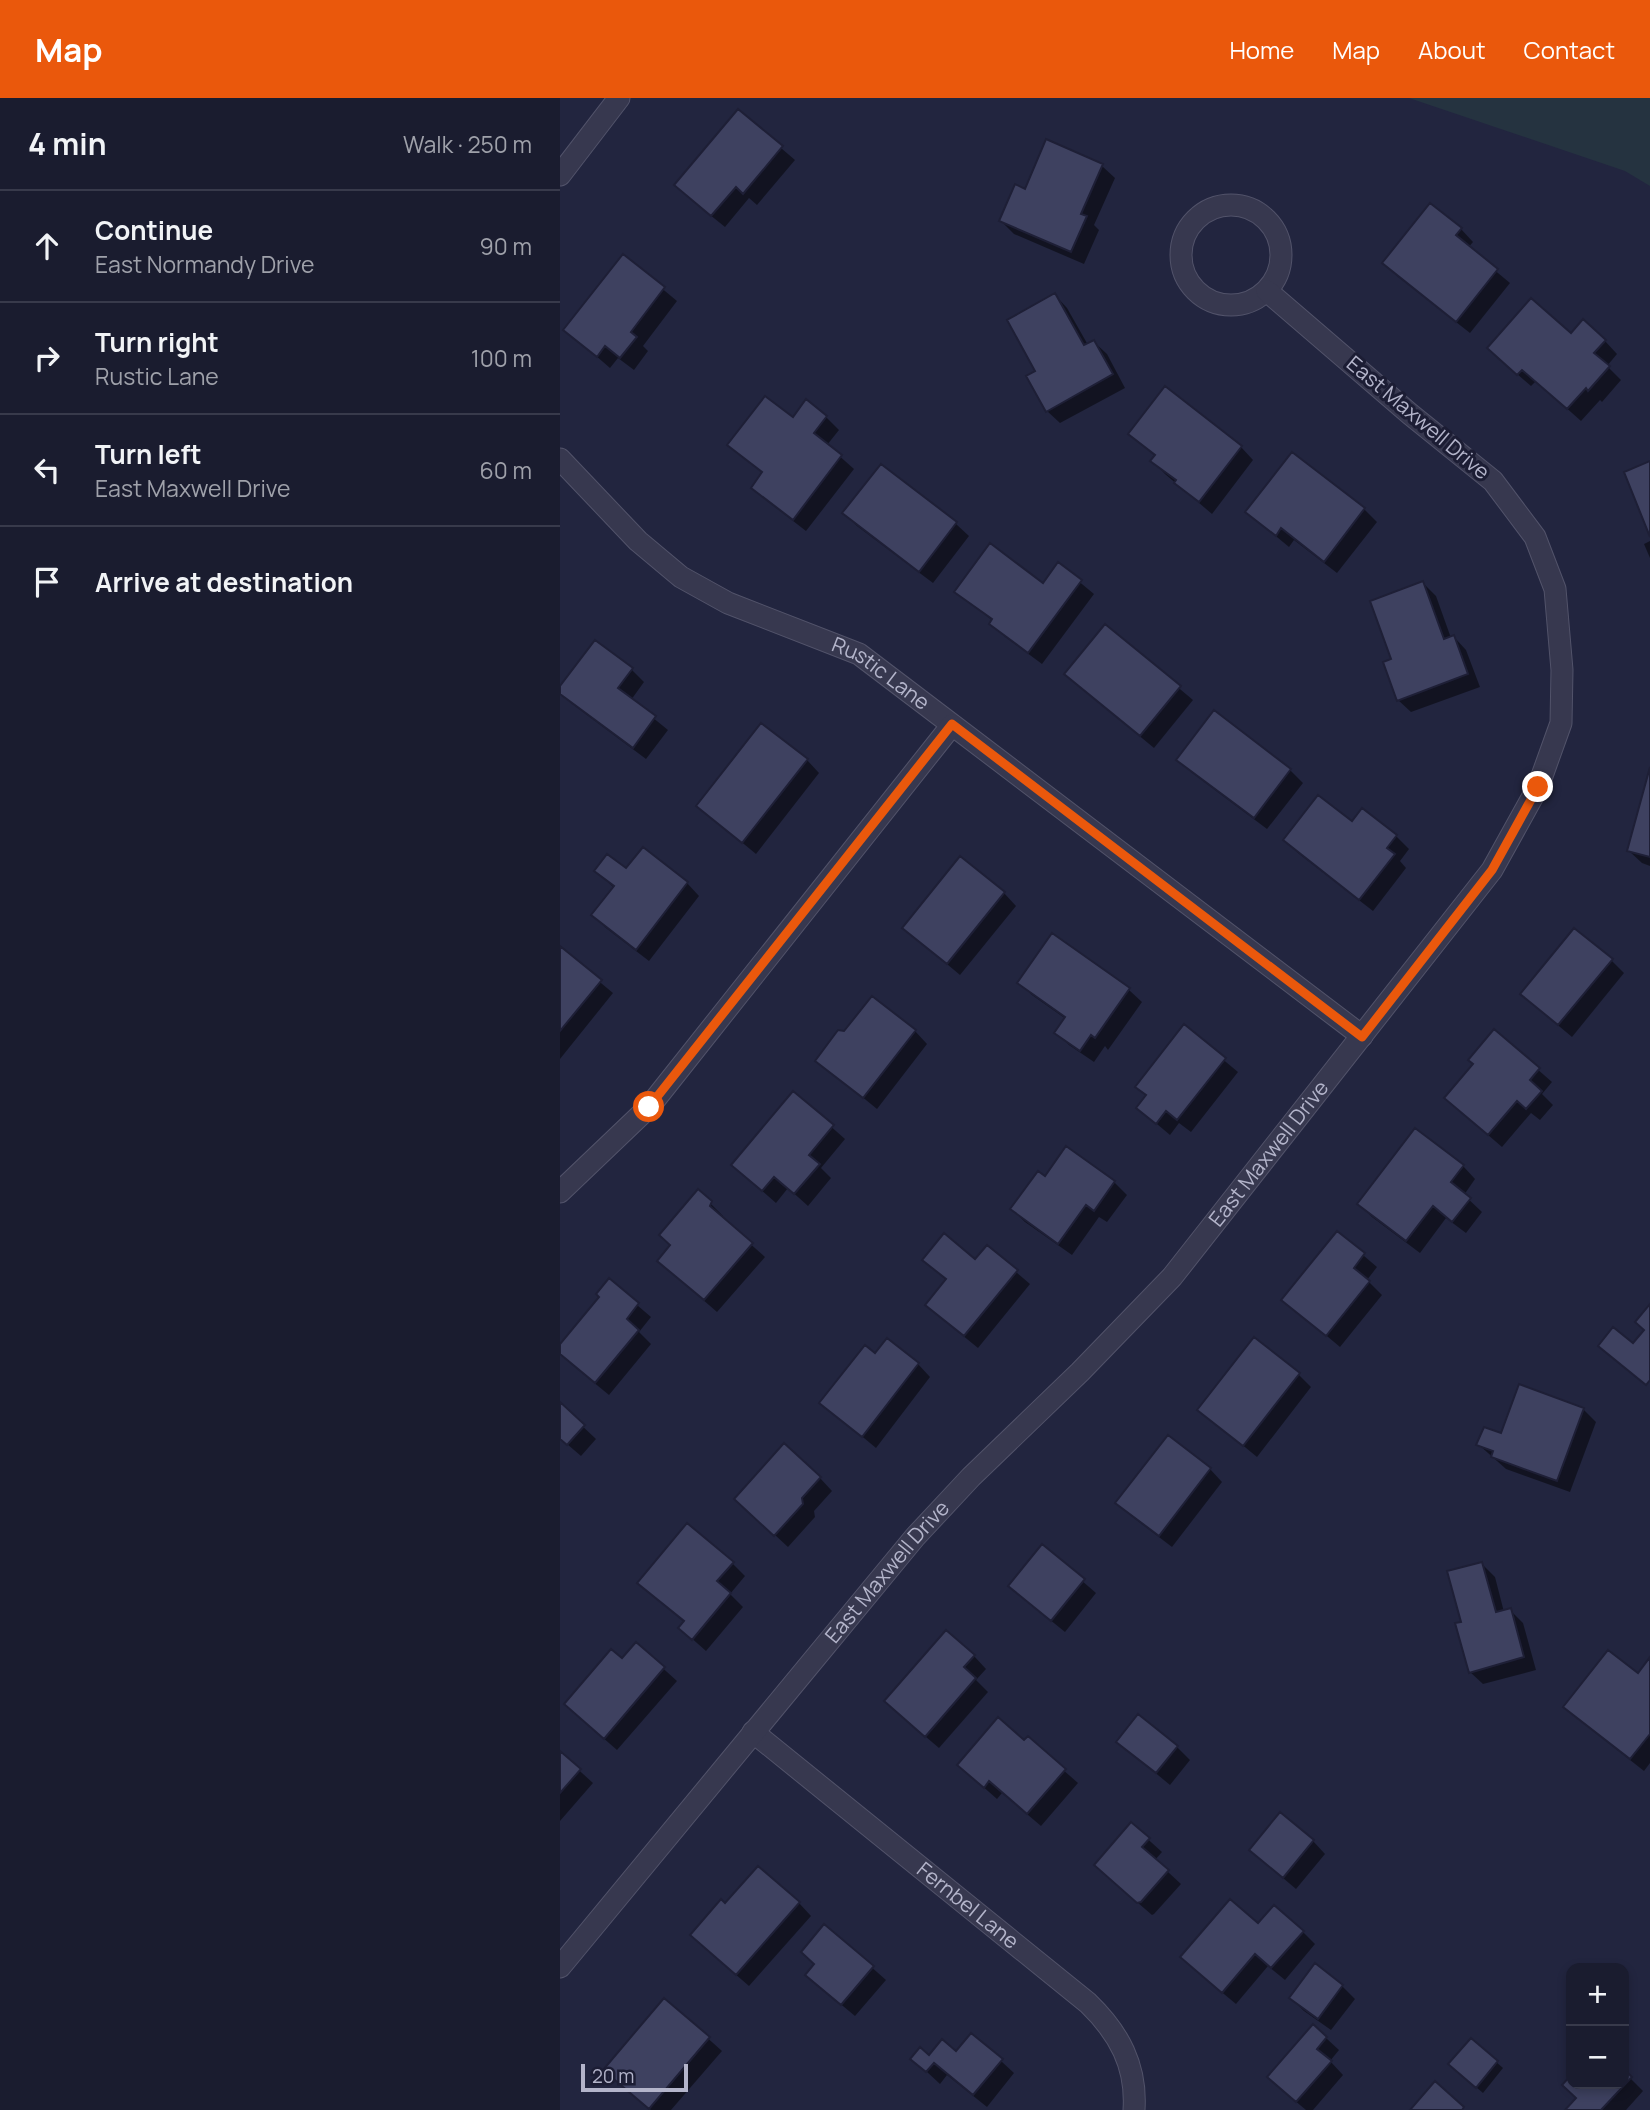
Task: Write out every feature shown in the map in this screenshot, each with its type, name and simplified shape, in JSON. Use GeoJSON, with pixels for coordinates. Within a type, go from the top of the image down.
{"type":"FeatureCollection","features":[{"type":"Feature","properties":{"kind":"street"},"geometry":{"type":"LineString","coordinates":[[560,175],[619,98]]}},
{"type":"Feature","properties":{"kind":"street"},"geometry":{"type":"LineString","coordinates":[[1226,205],[1243,206],[1259,213],[1272,225],[1280,240],[1282,258],[1278,275],[1267,290],[1255,300],[1238,305],[1223,305],[1208,300],[1195,291],[1186,277],[1182,255],[1187,232],[1196,220],[1209,210],[1226,205]]}},
{"type":"Feature","properties":{"kind":"street","name":"East Maxwell Drive"},"geometry":{"type":"LineString","coordinates":[[560,1966],[942,1506],[1080,1373],[1172,1277],[1492,870],[1538,787],[1560,723],[1562,670],[1555,589],[1535,537],[1493,481],[1410,414],[1267,290]]}},
{"type":"Feature","properties":{"kind":"street","name":"Rustic Lane"},"geometry":{"type":"LineString","coordinates":[[560,459],[638,541],[681,577],[728,603],[859,654],[1362,1037]]}},
{"type":"Feature","properties":{"kind":"street"},"geometry":{"type":"LineString","coordinates":[[560,1192],[649,1107],[952,724]]}},
{"type":"Feature","properties":{"kind":"street","name":"Fernbel Lane"},"geometry":{"type":"LineString","coordinates":[[753,1732],[1104,2018],[1125,2049],[1135,2095],[1134,2110]]}},
{"type":"Feature","properties":{"kind":"shaded area"},"geometry":{"type":"Polygon","coordinates":[[[1409,98],[1650,98],[1650,186],[1625,171],[1409,98]]]}},
{"type":"Feature","properties":{"kind":"building"},"geometry":{"type":"Polygon","coordinates":[[[738,109],[783,146],[743,194],[736,187],[711,216],[674,185],[738,109]]]}},
{"type":"Feature","properties":{"kind":"building"},"geometry":{"type":"Polygon","coordinates":[[[1046,139],[1103,164],[1081,214],[1087,216],[1071,252],[999,221],[1015,184],[1025,189],[1046,139]]]}},
{"type":"Feature","properties":{"kind":"building"},"geometry":{"type":"Polygon","coordinates":[[[1430,203],[1462,228],[1456,235],[1498,269],[1456,322],[1382,263],[1430,203]]]}},
{"type":"Feature","properties":{"kind":"building"},"geometry":{"type":"Polygon","coordinates":[[[623,254],[665,287],[631,332],[637,337],[620,358],[605,346],[597,357],[563,330],[623,254]]]}},
{"type":"Feature","properties":{"kind":"building"},"geometry":{"type":"Polygon","coordinates":[[[1055,293],[1084,345],[1094,340],[1113,374],[1046,412],[1026,376],[1035,371],[1007,320],[1055,293]]]}},
{"type":"Feature","properties":{"kind":"building"},"geometry":{"type":"Polygon","coordinates":[[[1531,298],[1571,333],[1583,319],[1606,340],[1594,353],[1610,366],[1588,391],[1586,388],[1567,409],[1522,370],[1517,375],[1487,348],[1531,298]]]}},
{"type":"Feature","properties":{"kind":"building"},"geometry":{"type":"Polygon","coordinates":[[[1165,386],[1242,446],[1199,502],[1174,483],[1176,480],[1150,461],[1155,455],[1128,434],[1165,386]]]}},
{"type":"Feature","properties":{"kind":"building"},"geometry":{"type":"Polygon","coordinates":[[[765,396],[793,417],[806,399],[827,416],[814,433],[842,455],[793,520],[751,488],[762,472],[727,445],[765,396]]]}},
{"type":"Feature","properties":{"kind":"building"},"geometry":{"type":"Polygon","coordinates":[[[1292,452],[1365,508],[1324,562],[1281,528],[1276,536],[1245,512],[1292,452]]]}},
{"type":"Feature","properties":{"kind":"building"},"geometry":{"type":"Polygon","coordinates":[[[1650,461],[1650,537],[1624,472],[1650,461]]]}},
{"type":"Feature","properties":{"kind":"building"},"geometry":{"type":"Polygon","coordinates":[[[881,464],[957,522],[919,572],[842,513],[881,464]]]}},
{"type":"Feature","properties":{"kind":"building"},"geometry":{"type":"Polygon","coordinates":[[[990,543],[1043,583],[1058,562],[1082,580],[1028,653],[989,624],[992,619],[954,592],[990,543]]]}},
{"type":"Feature","properties":{"kind":"building"},"geometry":{"type":"Polygon","coordinates":[[[1423,581],[1444,639],[1454,635],[1468,674],[1397,701],[1383,662],[1391,659],[1370,601],[1423,581]]]}},
{"type":"Feature","properties":{"kind":"building"},"geometry":{"type":"Polygon","coordinates":[[[1105,624],[1181,686],[1140,736],[1064,674],[1105,624]]]}},
{"type":"Feature","properties":{"kind":"building"},"geometry":{"type":"Polygon","coordinates":[[[595,640],[633,668],[618,688],[656,716],[633,748],[560,694],[560,686],[595,640]]]}},
{"type":"Feature","properties":{"kind":"building"},"geometry":{"type":"Polygon","coordinates":[[[1214,710],[1291,769],[1254,818],[1176,760],[1214,710]]]}},
{"type":"Feature","properties":{"kind":"building"},"geometry":{"type":"Polygon","coordinates":[[[761,723],[808,759],[742,843],[696,806],[761,723]]]}},
{"type":"Feature","properties":{"kind":"building"},"geometry":{"type":"Polygon","coordinates":[[[1650,767],[1650,857],[1627,851],[1650,767]]]}},
{"type":"Feature","properties":{"kind":"building"},"geometry":{"type":"Polygon","coordinates":[[[1318,795],[1352,821],[1362,808],[1397,835],[1387,848],[1395,854],[1359,900],[1283,840],[1318,795]]]}},
{"type":"Feature","properties":{"kind":"building"},"geometry":{"type":"Polygon","coordinates":[[[643,847],[688,882],[636,950],[591,915],[614,886],[594,871],[607,854],[626,868],[643,847]]]}},
{"type":"Feature","properties":{"kind":"building"},"geometry":{"type":"Polygon","coordinates":[[[960,856],[1005,892],[947,964],[902,928],[960,856]]]}},
{"type":"Feature","properties":{"kind":"building"},"geometry":{"type":"Polygon","coordinates":[[[1574,928],[1613,959],[1558,1025],[1520,994],[1574,928]]]}},
{"type":"Feature","properties":{"kind":"building"},"geometry":{"type":"Polygon","coordinates":[[[1052,933],[1130,988],[1095,1038],[1091,1035],[1080,1051],[1054,1033],[1065,1017],[1017,983],[1052,933]]]}},
{"type":"Feature","properties":{"kind":"building"},"geometry":{"type":"Polygon","coordinates":[[[560,946],[602,980],[560,1031],[560,946]]]}},
{"type":"Feature","properties":{"kind":"building"},"geometry":{"type":"Polygon","coordinates":[[[872,996],[916,1030],[863,1098],[815,1061],[838,1030],[844,1031],[872,996]]]}},
{"type":"Feature","properties":{"kind":"building"},"geometry":{"type":"Polygon","coordinates":[[[1184,1024],[1226,1058],[1177,1120],[1166,1111],[1156,1124],[1136,1108],[1146,1095],[1135,1087],[1184,1024]]]}},
{"type":"Feature","properties":{"kind":"building"},"geometry":{"type":"Polygon","coordinates":[[[1494,1029],[1540,1068],[1530,1080],[1542,1091],[1526,1109],[1517,1101],[1488,1135],[1444,1098],[1473,1064],[1468,1060],[1494,1029]]]}},
{"type":"Feature","properties":{"kind":"building"},"geometry":{"type":"Polygon","coordinates":[[[793,1091],[834,1125],[809,1155],[820,1164],[794,1194],[774,1177],[762,1191],[731,1165],[793,1091]]]}},
{"type":"Feature","properties":{"kind":"building"},"geometry":{"type":"Polygon","coordinates":[[[1415,1128],[1464,1165],[1451,1182],[1471,1198],[1452,1222],[1433,1206],[1406,1241],[1357,1204],[1415,1128]]]}},
{"type":"Feature","properties":{"kind":"building"},"geometry":{"type":"Polygon","coordinates":[[[1066,1146],[1115,1181],[1094,1211],[1086,1205],[1058,1244],[1010,1209],[1038,1171],[1045,1176],[1066,1146]]]}},
{"type":"Feature","properties":{"kind":"building"},"geometry":{"type":"Polygon","coordinates":[[[698,1189],[712,1201],[710,1206],[753,1243],[704,1300],[657,1261],[670,1245],[659,1235],[698,1189]]]}},
{"type":"Feature","properties":{"kind":"building"},"geometry":{"type":"Polygon","coordinates":[[[1337,1231],[1365,1253],[1354,1268],[1370,1281],[1326,1336],[1281,1300],[1337,1231]]]}},
{"type":"Feature","properties":{"kind":"building"},"geometry":{"type":"Polygon","coordinates":[[[944,1233],[975,1259],[987,1245],[1018,1270],[964,1336],[925,1305],[946,1279],[922,1260],[944,1233]]]}},
{"type":"Feature","properties":{"kind":"building"},"geometry":{"type":"Polygon","coordinates":[[[609,1278],[639,1303],[627,1319],[639,1330],[595,1383],[560,1354],[560,1344],[599,1297],[596,1294],[609,1278]]]}},
{"type":"Feature","properties":{"kind":"building"},"geometry":{"type":"Polygon","coordinates":[[[1650,1304],[1650,1380],[1646,1385],[1598,1346],[1613,1327],[1633,1343],[1644,1330],[1635,1322],[1650,1304]]]}},
{"type":"Feature","properties":{"kind":"building"},"geometry":{"type":"Polygon","coordinates":[[[1254,1337],[1300,1373],[1243,1446],[1197,1410],[1254,1337]]]}},
{"type":"Feature","properties":{"kind":"building"},"geometry":{"type":"Polygon","coordinates":[[[887,1338],[919,1363],[862,1437],[819,1403],[865,1345],[875,1353],[887,1338]]]}},
{"type":"Feature","properties":{"kind":"building"},"geometry":{"type":"Polygon","coordinates":[[[1519,1384],[1584,1408],[1557,1481],[1491,1457],[1493,1451],[1476,1445],[1484,1427],[1501,1433],[1519,1384]]]}},
{"type":"Feature","properties":{"kind":"building"},"geometry":{"type":"Polygon","coordinates":[[[560,1402],[585,1425],[567,1445],[560,1439],[560,1402]]]}},
{"type":"Feature","properties":{"kind":"building"},"geometry":{"type":"Polygon","coordinates":[[[1168,1435],[1211,1468],[1159,1536],[1115,1503],[1168,1435]]]}},
{"type":"Feature","properties":{"kind":"building"},"geometry":{"type":"Polygon","coordinates":[[[784,1443],[821,1477],[802,1498],[803,1504],[774,1536],[734,1499],[784,1443]]]}},
{"type":"Feature","properties":{"kind":"building"},"geometry":{"type":"Polygon","coordinates":[[[687,1523],[734,1562],[717,1581],[731,1593],[692,1640],[678,1628],[684,1621],[637,1583],[687,1523]]]}},
{"type":"Feature","properties":{"kind":"building"},"geometry":{"type":"Polygon","coordinates":[[[1042,1544],[1085,1579],[1051,1621],[1008,1586],[1042,1544]]]}},
{"type":"Feature","properties":{"kind":"building"},"geometry":{"type":"Polygon","coordinates":[[[1482,1562],[1496,1612],[1511,1608],[1524,1657],[1469,1673],[1455,1623],[1461,1622],[1447,1571],[1482,1562]]]}},
{"type":"Feature","properties":{"kind":"building"},"geometry":{"type":"Polygon","coordinates":[[[946,1630],[975,1655],[964,1667],[976,1678],[925,1737],[884,1701],[946,1630]]]}},
{"type":"Feature","properties":{"kind":"building"},"geometry":{"type":"Polygon","coordinates":[[[636,1642],[665,1667],[604,1739],[564,1704],[611,1649],[622,1658],[636,1642]]]}},
{"type":"Feature","properties":{"kind":"building"},"geometry":{"type":"Polygon","coordinates":[[[1608,1650],[1638,1673],[1650,1657],[1650,1734],[1630,1759],[1563,1707],[1608,1650]]]}},
{"type":"Feature","properties":{"kind":"building"},"geometry":{"type":"Polygon","coordinates":[[[1138,1714],[1178,1746],[1156,1773],[1116,1742],[1138,1714]]]}},
{"type":"Feature","properties":{"kind":"building"},"geometry":{"type":"Polygon","coordinates":[[[998,1717],[1024,1740],[1028,1736],[1066,1769],[1027,1814],[989,1781],[984,1788],[957,1765],[998,1717]]]}},
{"type":"Feature","properties":{"kind":"building"},"geometry":{"type":"Polygon","coordinates":[[[560,1751],[581,1769],[560,1793],[560,1751]]]}},
{"type":"Feature","properties":{"kind":"building"},"geometry":{"type":"Polygon","coordinates":[[[1280,1812],[1314,1840],[1283,1878],[1249,1850],[1280,1812]]]}},
{"type":"Feature","properties":{"kind":"building"},"geometry":{"type":"Polygon","coordinates":[[[1131,1822],[1150,1838],[1142,1847],[1169,1870],[1141,1902],[1137,1903],[1094,1865],[1131,1822]]]}},
{"type":"Feature","properties":{"kind":"building"},"geometry":{"type":"Polygon","coordinates":[[[758,1866],[800,1902],[736,1975],[690,1935],[721,1899],[725,1903],[758,1866]]]}},
{"type":"Feature","properties":{"kind":"building"},"geometry":{"type":"Polygon","coordinates":[[[1230,1899],[1258,1923],[1274,1905],[1304,1931],[1271,1968],[1255,1954],[1222,1993],[1180,1957],[1230,1899]]]}},
{"type":"Feature","properties":{"kind":"building"},"geometry":{"type":"Polygon","coordinates":[[[824,1924],[874,1966],[841,2005],[805,1975],[814,1964],[801,1952],[824,1924]]]}},
{"type":"Feature","properties":{"kind":"building"},"geometry":{"type":"Polygon","coordinates":[[[1315,1963],[1343,1985],[1318,2019],[1289,1998],[1315,1963]]]}},
{"type":"Feature","properties":{"kind":"building"},"geometry":{"type":"Polygon","coordinates":[[[664,1998],[710,2037],[649,2109],[603,2070],[664,1998]]]}},
{"type":"Feature","properties":{"kind":"building"},"geometry":{"type":"Polygon","coordinates":[[[1313,2024],[1327,2037],[1317,2049],[1332,2061],[1296,2102],[1267,2077],[1313,2024]]]}},
{"type":"Feature","properties":{"kind":"building"},"geometry":{"type":"Polygon","coordinates":[[[971,2033],[1003,2059],[973,2095],[934,2063],[926,2072],[910,2059],[920,2047],[929,2055],[942,2039],[956,2051],[971,2033]]]}},
{"type":"Feature","properties":{"kind":"building"},"geometry":{"type":"Polygon","coordinates":[[[1471,2038],[1498,2061],[1476,2088],[1448,2064],[1471,2038]]]}},
{"type":"Feature","properties":{"kind":"building"},"geometry":{"type":"Polygon","coordinates":[[[1435,2081],[1464,2107],[1462,2110],[1410,2110],[1435,2081]]]}},
{"type":"Feature","properties":{"kind":"building"},"geometry":{"type":"Polygon","coordinates":[[[1566,2089],[1621,2089],[1601,2110],[1565,2110],[1576,2098],[1566,2089]]]}},
{"type":"Feature","properties":{"kind":"route"},"geometry":{"type":"LineString","coordinates":[[649,1107],[952,724],[1362,1037],[1492,870],[1538,787]]}}]}
